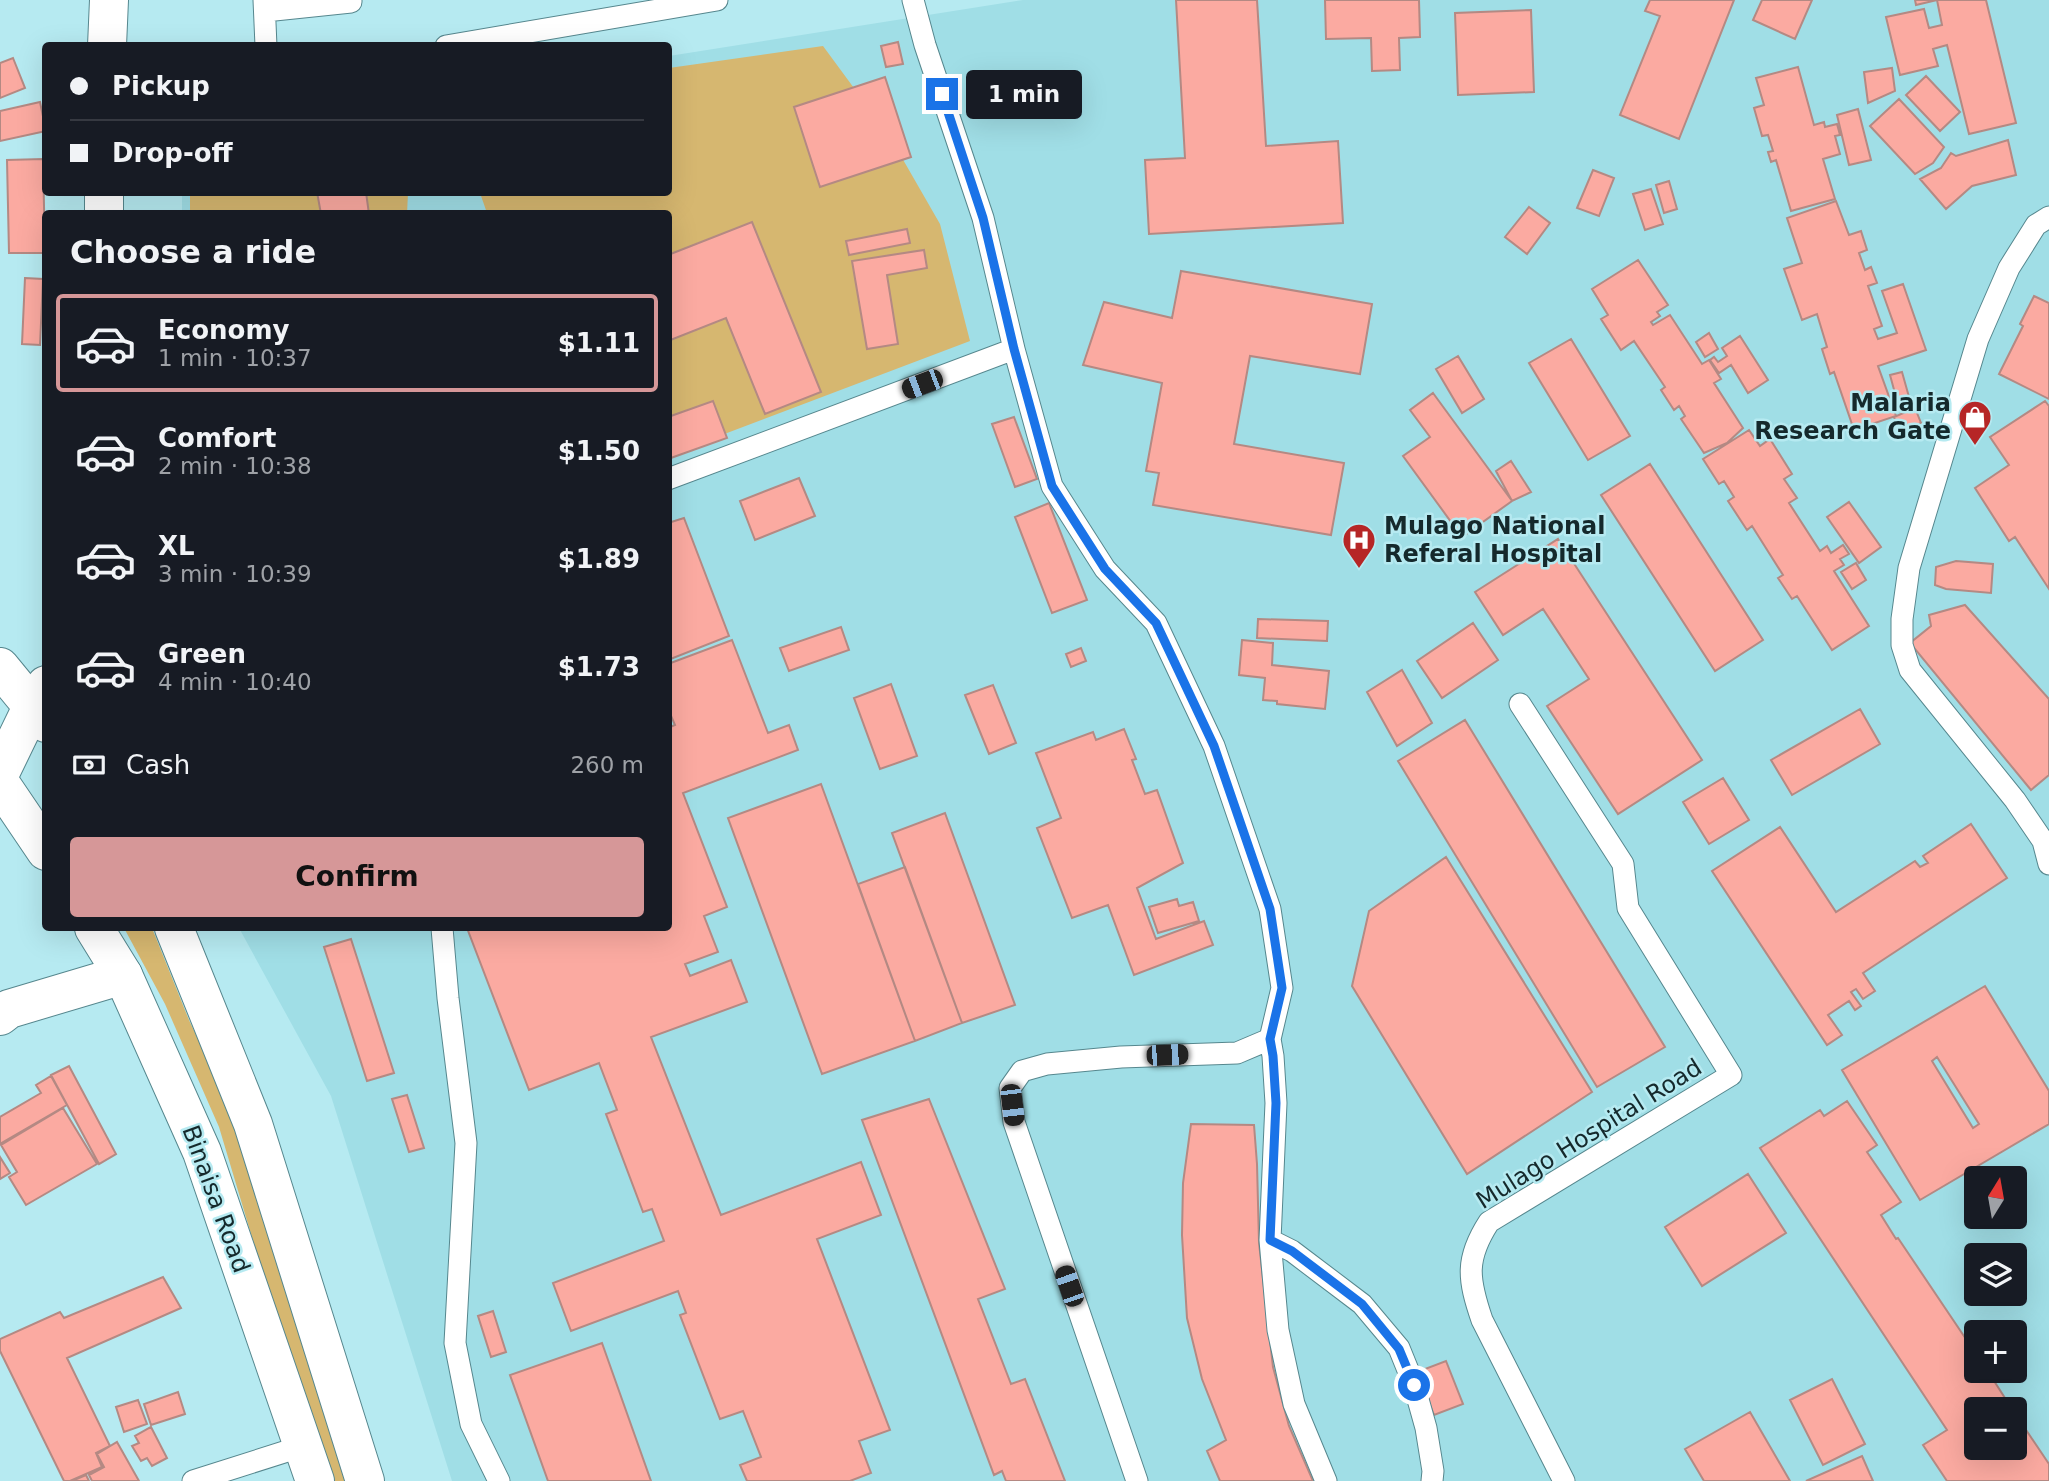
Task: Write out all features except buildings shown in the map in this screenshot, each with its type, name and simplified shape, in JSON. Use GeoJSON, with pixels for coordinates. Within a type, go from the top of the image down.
{"type":"FeatureCollection","features":[{"type":"Feature","properties":{"kind":"main road"},"geometry":{"type":"LineString","coordinates":[[107,42],[110,0]]}},
{"type":"Feature","properties":{"kind":"main road"},"geometry":{"type":"LineString","coordinates":[[0,667],[41,705],[0,773]]}},
{"type":"Feature","properties":{"kind":"main road"},"geometry":{"type":"LineString","coordinates":[[0,783],[42,845]]}},
{"type":"Feature","properties":{"kind":"main road","name":"Binaisa Road"},"geometry":{"type":"LineString","coordinates":[[96,931],[123,975],[202,1152],[309,1463]]}},
{"type":"Feature","properties":{"kind":"main road"},"geometry":{"type":"LineString","coordinates":[[175,931],[253,1124],[365,1481]]}},
{"type":"Feature","properties":{"kind":"main road"},"geometry":{"type":"LineString","coordinates":[[3,1008],[123,975]]}},
{"type":"Feature","properties":{"kind":"lane"},"geometry":{"type":"LineString","coordinates":[[266,42],[264,5],[351,0]]}},
{"type":"Feature","properties":{"kind":"lane"},"geometry":{"type":"LineString","coordinates":[[470,42],[717,0]]}},
{"type":"Feature","properties":{"kind":"lane"},"geometry":{"type":"LineString","coordinates":[[913,0],[925,45],[983,218],[1014,349],[1052,486],[1105,569],[1156,623],[1214,746],[1270,909],[1282,988],[1270,1039],[1276,1103],[1270,1240],[1278,1330],[1294,1404],[1326,1481]]}},
{"type":"Feature","properties":{"kind":"lane"},"geometry":{"type":"LineString","coordinates":[[2049,217],[2036,225],[2009,268],[1978,339],[1909,568],[1902,619],[1902,645],[1910,670],[2015,800],[2043,841],[2049,864]]}},
{"type":"Feature","properties":{"kind":"lane"},"geometry":{"type":"LineString","coordinates":[[672,477],[1014,349]]}},
{"type":"Feature","properties":{"kind":"lane","name":"Mulago Hospital Road"},"geometry":{"type":"LineString","coordinates":[[1520,704],[1623,864],[1628,908],[1731,1075],[1489,1222],[1477,1240],[1471,1266],[1472,1292],[1482,1320],[1564,1481]]}},
{"type":"Feature","properties":{"kind":"lane"},"geometry":{"type":"LineString","coordinates":[[442,931],[466,1143],[455,1343],[471,1424],[499,1481]]}},
{"type":"Feature","properties":{"kind":"lane"},"geometry":{"type":"LineString","coordinates":[[1137,1481],[1014,1122],[1010,1088],[1022,1071],[1046,1064],[1121,1057],[1237,1053],[1270,1039]]}},
{"type":"Feature","properties":{"kind":"lane"},"geometry":{"type":"LineString","coordinates":[[1270,1240],[1292,1251],[1362,1304],[1399,1349],[1414,1385],[1426,1428],[1433,1471],[1432,1481]]}},
{"type":"Feature","properties":{"kind":"lane"},"geometry":{"type":"LineString","coordinates":[[193,1481],[309,1463]]}},
{"type":"Feature","properties":{"kind":"shaded area","name":"Mulago National Referal Hospital"},"geometry":{"type":"Polygon","coordinates":[[[1023,0],[2049,0],[2049,1481],[452,1481],[331,1096],[241,931],[672,931],[672,210],[182,210],[182,196],[672,196],[672,56],[1023,0]]]}},
{"type":"Feature","properties":{"kind":"shaded area"},"geometry":{"type":"Polygon","coordinates":[[[823,46],[890,137],[940,224],[970,341],[672,454],[672,210],[486,210],[481,196],[672,196],[672,68],[823,46]]]}},
{"type":"Feature","properties":{"kind":"shaded area"},"geometry":{"type":"Polygon","coordinates":[[[190,196],[408,196],[407,210],[190,210],[190,196]]]}},
{"type":"Feature","properties":{"kind":"shaded area"},"geometry":{"type":"Polygon","coordinates":[[[126,931],[153,931],[189,1020],[217,1080],[248,1156],[351,1481],[331,1481],[289,1361],[219,1127],[165,1004],[126,931]]]}},
{"type":"Feature","properties":{"kind":"place","name":"Malaria Research Gate"},"geometry":{"type":"Point","coordinates":[1975,447]}},
{"type":"Feature","properties":{"kind":"place","name":"Mulago National Referal Hospital"},"geometry":{"type":"Point","coordinates":[1359,570]}},
{"type":"Feature","properties":{"kind":"route"},"geometry":{"type":"LineString","coordinates":[[942,94],[983,218],[1014,349],[1052,486],[1105,569],[1156,623],[1214,746],[1270,909],[1282,988],[1270,1039],[1276,1103],[1270,1240],[1292,1251],[1362,1304],[1399,1349],[1414,1385]]}}]}
